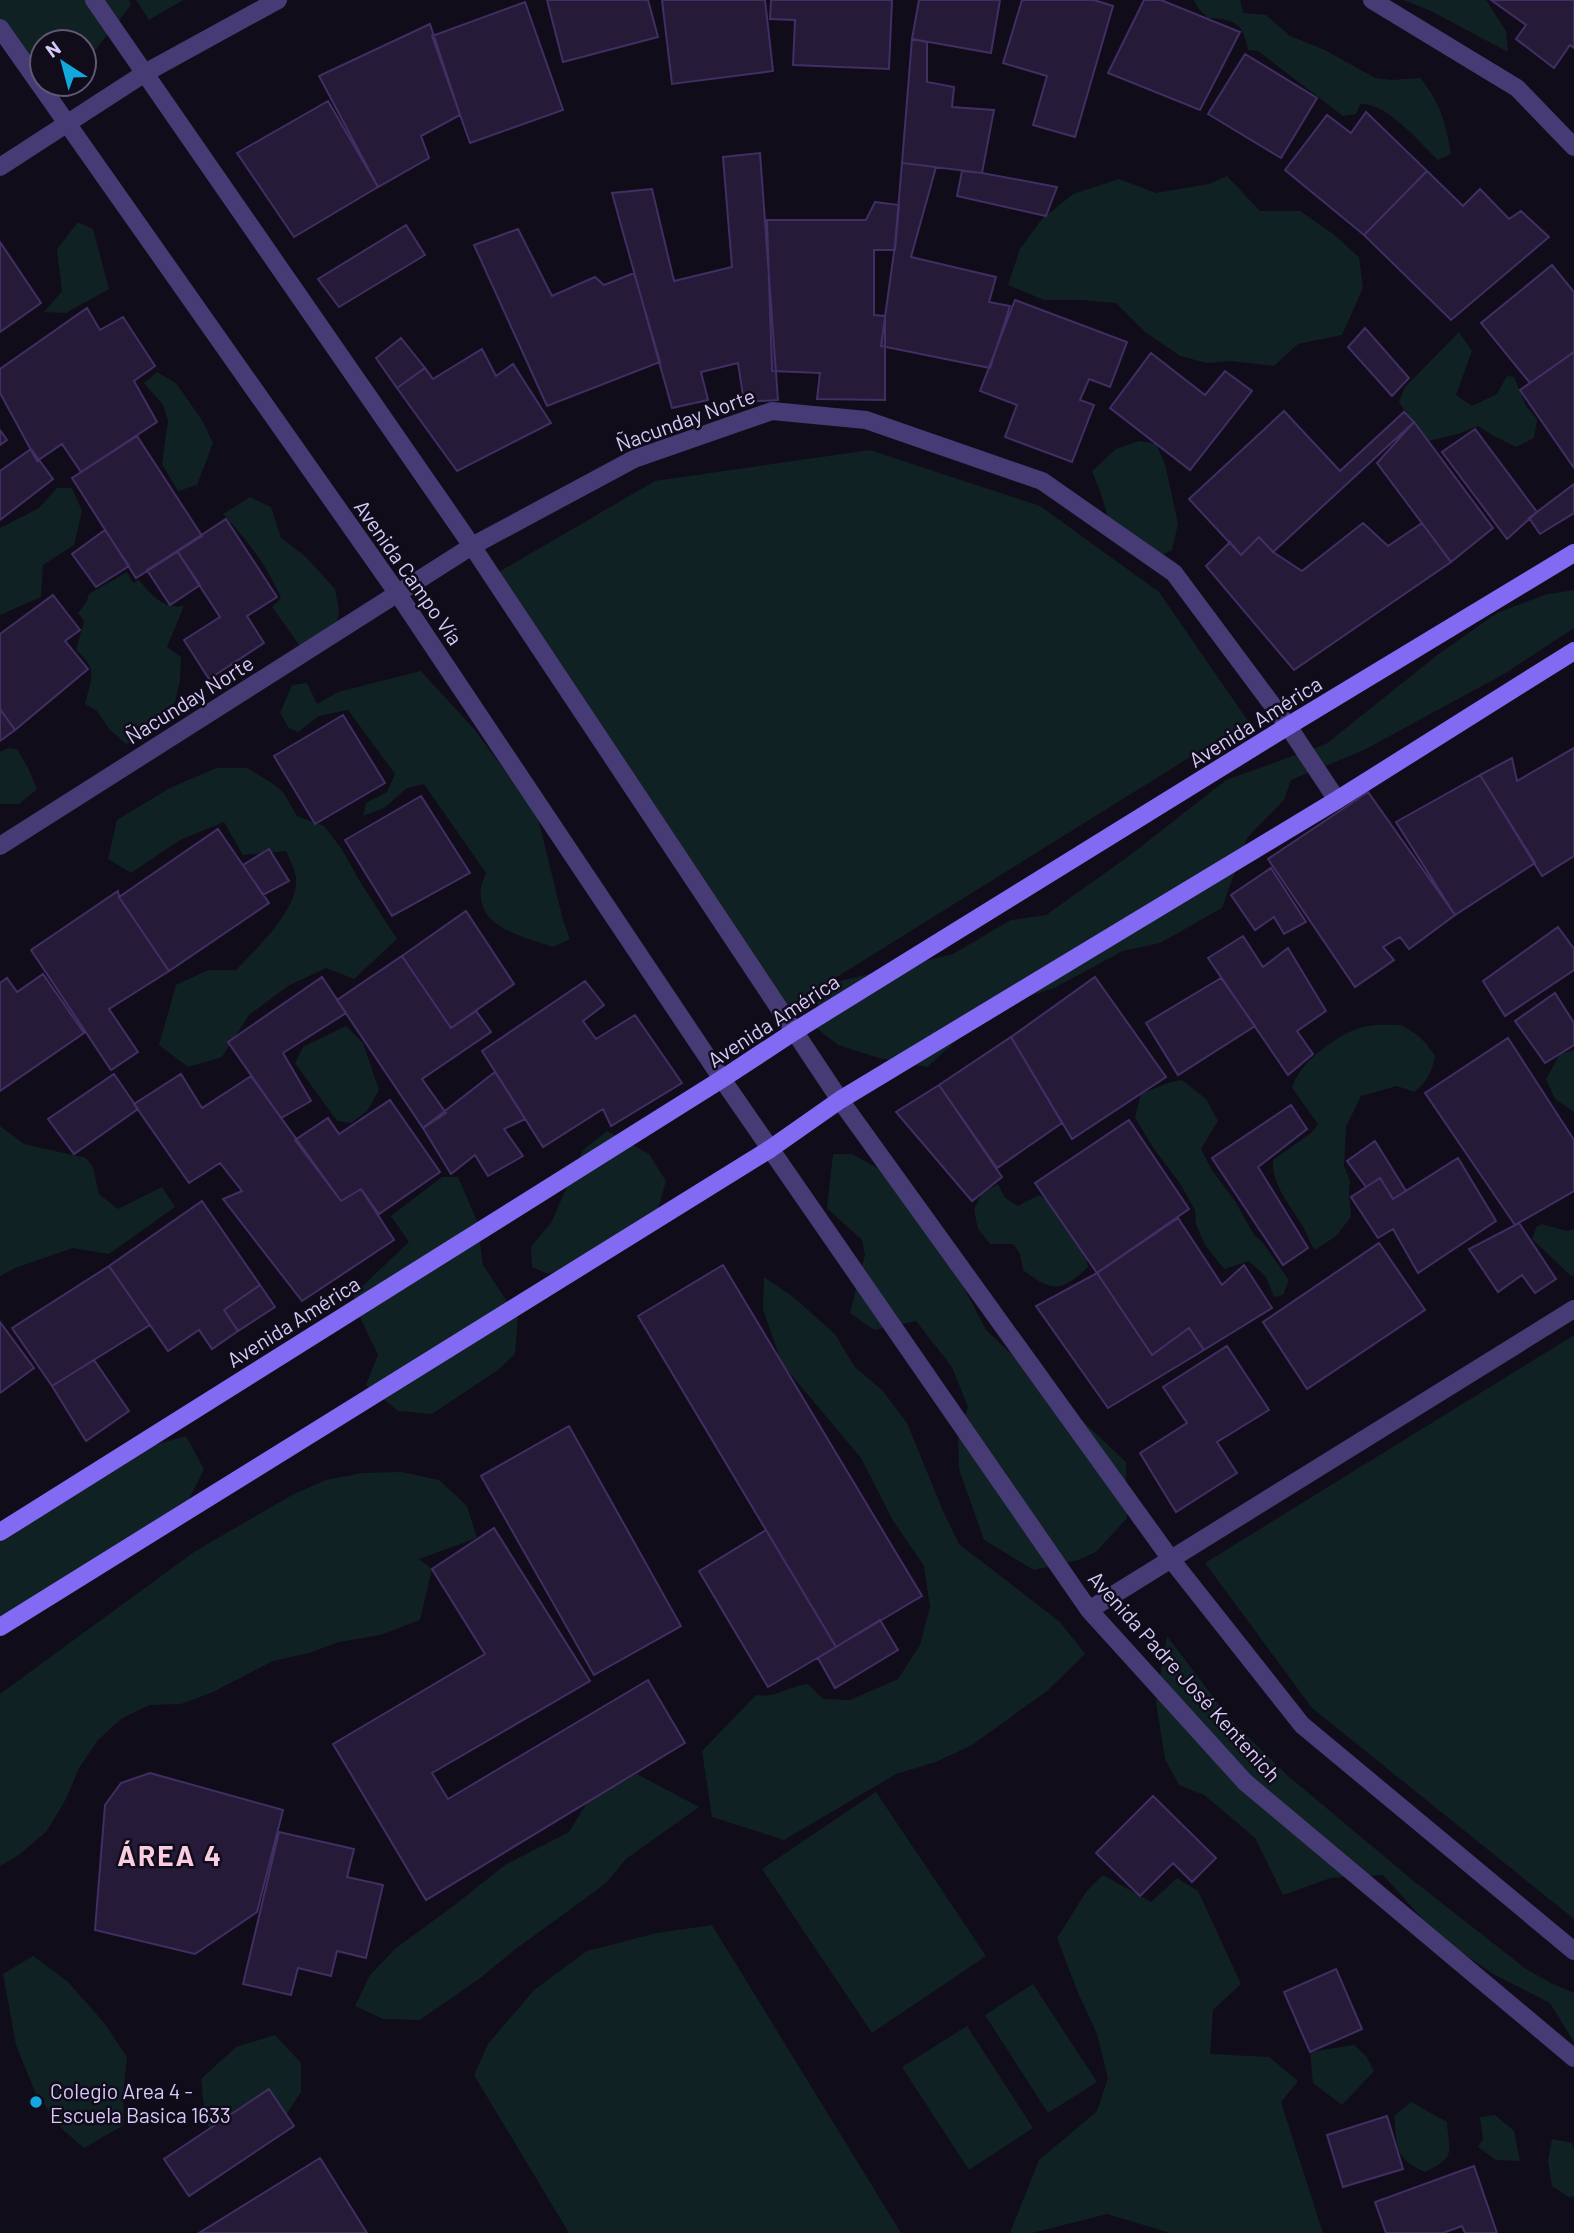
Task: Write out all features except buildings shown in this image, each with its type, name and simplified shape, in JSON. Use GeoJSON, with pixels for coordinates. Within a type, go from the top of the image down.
{"type":"FeatureCollection","features":[{"type":"Feature","properties":{"kind":"main road","name":"Avenida América"},"geometry":{"type":"LineString","coordinates":[[0,1532],[795,1031],[1288,726],[1574,553]]}},
{"type":"Feature","properties":{"kind":"main road"},"geometry":{"type":"LineString","coordinates":[[0,1627],[770,1149],[840,1100],[1337,800],[1574,652]]}},
{"type":"Feature","properties":{"kind":"street"},"geometry":{"type":"LineString","coordinates":[[94,0],[472,546],[840,1100],[1170,1558],[1302,1725],[1574,1951]]}},
{"type":"Feature","properties":{"kind":"street"},"geometry":{"type":"LineString","coordinates":[[0,167],[145,73],[278,0]]}},
{"type":"Feature","properties":{"kind":"street"},"geometry":{"type":"LineString","coordinates":[[1372,0],[1517,88],[1574,147]]}},
{"type":"Feature","properties":{"kind":"street","name":"Avenida Campo Vía"},"geometry":{"type":"LineString","coordinates":[[0,28],[398,594],[770,1149]]}},
{"type":"Feature","properties":{"kind":"street","name":"Ñacunday Norte"},"geometry":{"type":"LineString","coordinates":[[0,846],[472,546],[634,459],[772,411],[866,420],[1042,481],[1174,573],[1288,726],[1337,800]]}},
{"type":"Feature","properties":{"kind":"street","name":"Avenida Padre José Kentenich"},"geometry":{"type":"LineString","coordinates":[[770,1149],[1089,1610],[1245,1782],[1574,2058]]}},
{"type":"Feature","properties":{"kind":"street"},"geometry":{"type":"LineString","coordinates":[[1089,1610],[1574,1309]]}},
{"type":"Feature","properties":{"kind":"shaded area"},"geometry":{"type":"Polygon","coordinates":[[[0,0],[129,0],[131,5],[98,46],[98,28],[28,28],[28,83],[0,42],[0,0]]]}},
{"type":"Feature","properties":{"kind":"shaded area"},"geometry":{"type":"Polygon","coordinates":[[[136,0],[183,0],[149,20],[136,0]]]}},
{"type":"Feature","properties":{"kind":"shaded area"},"geometry":{"type":"Polygon","coordinates":[[[1194,0],[1240,0],[1243,13],[1266,15],[1290,36],[1325,50],[1375,78],[1420,78],[1433,95],[1441,113],[1451,154],[1438,160],[1402,124],[1381,109],[1370,105],[1360,104],[1356,114],[1343,116],[1258,51],[1248,50],[1243,34],[1236,24],[1208,18],[1194,0]]]}},
{"type":"Feature","properties":{"kind":"shaded area"},"geometry":{"type":"Polygon","coordinates":[[[1403,0],[1486,0],[1506,31],[1508,52],[1429,10],[1403,0]]]}},
{"type":"Feature","properties":{"kind":"shaded area"},"geometry":{"type":"Polygon","coordinates":[[[1227,176],[1260,211],[1300,211],[1333,234],[1359,257],[1363,288],[1342,335],[1298,344],[1274,366],[1231,361],[1207,363],[1180,356],[1145,332],[1116,303],[1044,300],[1008,285],[1020,249],[1042,219],[1073,194],[1119,179],[1156,193],[1209,184],[1227,176]]]}},
{"type":"Feature","properties":{"kind":"shaded area"},"geometry":{"type":"Polygon","coordinates":[[[78,222],[93,229],[109,289],[66,313],[44,312],[62,291],[57,249],[78,222]]]}},
{"type":"Feature","properties":{"kind":"shaded area"},"geometry":{"type":"Polygon","coordinates":[[[1459,332],[1472,351],[1456,395],[1472,406],[1497,394],[1507,376],[1514,377],[1526,406],[1537,419],[1534,438],[1516,447],[1478,426],[1424,442],[1399,402],[1405,387],[1459,332]]]}},
{"type":"Feature","properties":{"kind":"shaded area"},"geometry":{"type":"Polygon","coordinates":[[[157,372],[176,383],[202,420],[213,443],[197,485],[178,491],[162,464],[168,421],[163,405],[144,383],[157,372]]]}},
{"type":"Feature","properties":{"kind":"shaded area"},"geometry":{"type":"Polygon","coordinates":[[[1139,441],[1156,444],[1165,464],[1178,524],[1172,550],[1160,556],[1110,523],[1092,471],[1116,449],[1139,441]]]}},
{"type":"Feature","properties":{"kind":"shaded area"},"geometry":{"type":"Polygon","coordinates":[[[870,450],[1040,506],[1159,592],[1248,721],[824,985],[953,954],[1011,920],[1046,915],[1129,856],[1226,780],[1326,744],[1436,656],[1497,613],[1544,595],[1574,590],[1574,628],[1504,674],[1364,750],[1291,780],[1284,800],[1247,838],[1222,908],[1160,943],[1123,951],[1054,988],[993,1008],[927,1067],[879,1058],[838,1045],[815,1027],[820,986],[781,1011],[492,576],[655,481],[870,450]]]}},
{"type":"Feature","properties":{"kind":"shaded area"},"geometry":{"type":"Polygon","coordinates":[[[57,488],[72,488],[82,511],[74,545],[43,565],[41,597],[0,615],[0,528],[39,508],[57,488]]]}},
{"type":"Feature","properties":{"kind":"shaded area"},"geometry":{"type":"Polygon","coordinates":[[[250,497],[271,507],[281,538],[306,557],[335,589],[339,611],[334,639],[305,653],[272,607],[281,598],[269,574],[248,543],[223,514],[250,497]]]}},
{"type":"Feature","properties":{"kind":"shaded area"},"geometry":{"type":"Polygon","coordinates":[[[127,572],[133,583],[139,580],[153,596],[164,603],[184,606],[167,647],[181,657],[175,702],[146,735],[126,744],[109,729],[97,711],[85,704],[91,669],[76,650],[84,621],[78,613],[89,594],[127,572]]]}},
{"type":"Feature","properties":{"kind":"shaded area"},"geometry":{"type":"Polygon","coordinates":[[[421,671],[474,729],[537,814],[570,939],[553,947],[517,935],[494,922],[486,913],[482,902],[481,887],[486,873],[424,784],[407,788],[384,808],[363,816],[366,803],[387,792],[395,774],[348,710],[319,716],[298,732],[289,728],[280,713],[292,685],[307,683],[317,704],[338,692],[421,671]]]}},
{"type":"Feature","properties":{"kind":"shaded area"},"geometry":{"type":"Polygon","coordinates":[[[8,748],[17,749],[37,789],[19,804],[0,804],[0,752],[8,748]]]}},
{"type":"Feature","properties":{"kind":"shaded area"},"geometry":{"type":"Polygon","coordinates":[[[216,768],[247,768],[283,792],[297,816],[324,826],[341,848],[397,939],[354,979],[326,968],[288,986],[249,1015],[222,1057],[188,1067],[159,1045],[176,985],[208,970],[236,970],[275,928],[291,903],[296,878],[293,868],[286,851],[243,855],[224,822],[180,840],[131,873],[108,859],[117,820],[170,788],[216,768]]]}},
{"type":"Feature","properties":{"kind":"shaded area"},"geometry":{"type":"Polygon","coordinates":[[[1401,1025],[1420,1038],[1435,1056],[1430,1072],[1414,1092],[1397,1086],[1361,1096],[1346,1127],[1344,1166],[1350,1180],[1351,1217],[1336,1236],[1315,1250],[1282,1194],[1273,1169],[1273,1160],[1311,1133],[1318,1124],[1292,1088],[1296,1078],[1312,1058],[1345,1034],[1367,1026],[1401,1025]]]}},
{"type":"Feature","properties":{"kind":"shaded area"},"geometry":{"type":"Polygon","coordinates":[[[346,1026],[363,1043],[379,1090],[367,1111],[351,1123],[337,1121],[295,1063],[303,1047],[346,1026]]]}},
{"type":"Feature","properties":{"kind":"shaded area"},"geometry":{"type":"Polygon","coordinates":[[[1574,1050],[1574,1112],[1555,1099],[1546,1079],[1560,1054],[1574,1050]]]}},
{"type":"Feature","properties":{"kind":"shaded area"},"geometry":{"type":"Polygon","coordinates":[[[1182,1080],[1206,1099],[1218,1121],[1201,1149],[1254,1235],[1263,1243],[1289,1280],[1283,1295],[1274,1297],[1266,1277],[1249,1261],[1224,1269],[1205,1245],[1196,1224],[1195,1210],[1181,1185],[1152,1146],[1135,1117],[1141,1094],[1182,1080]]]}},
{"type":"Feature","properties":{"kind":"shaded area"},"geometry":{"type":"Polygon","coordinates":[[[0,1126],[24,1144],[86,1158],[93,1167],[99,1194],[118,1209],[162,1187],[175,1207],[109,1254],[73,1248],[0,1276],[0,1126]]]}},
{"type":"Feature","properties":{"kind":"shaded area"},"geometry":{"type":"Polygon","coordinates":[[[607,1131],[649,1154],[666,1181],[658,1209],[567,1272],[546,1273],[532,1267],[531,1247],[551,1223],[583,1150],[607,1131]]]}},
{"type":"Feature","properties":{"kind":"shaded area"},"geometry":{"type":"Polygon","coordinates":[[[833,1154],[852,1154],[881,1170],[962,1284],[986,1330],[1126,1462],[1127,1518],[1096,1552],[1078,1560],[1034,1570],[984,1540],[959,1469],[958,1434],[968,1407],[952,1367],[916,1321],[874,1330],[850,1313],[865,1255],[862,1240],[827,1208],[833,1154]]]}},
{"type":"Feature","properties":{"kind":"shaded area"},"geometry":{"type":"Polygon","coordinates":[[[442,1177],[458,1177],[477,1221],[483,1265],[518,1318],[515,1354],[498,1370],[432,1414],[398,1411],[366,1385],[378,1355],[353,1295],[409,1242],[391,1216],[442,1177]]]}},
{"type":"Feature","properties":{"kind":"shaded area"},"geometry":{"type":"Polygon","coordinates":[[[998,1184],[1005,1198],[1018,1206],[1039,1195],[1052,1203],[1060,1220],[1086,1257],[1088,1267],[1070,1282],[1049,1286],[1023,1270],[1020,1254],[1013,1244],[990,1244],[978,1229],[974,1210],[982,1193],[998,1184]]]}},
{"type":"Feature","properties":{"kind":"shaded area"},"geometry":{"type":"Polygon","coordinates":[[[1542,1224],[1566,1231],[1574,1229],[1574,1275],[1571,1276],[1532,1239],[1537,1226],[1542,1224]]]}},
{"type":"Feature","properties":{"kind":"shaded area"},"geometry":{"type":"Polygon","coordinates":[[[764,1277],[792,1296],[835,1334],[854,1366],[882,1390],[907,1423],[959,1544],[1060,1622],[1085,1654],[1047,1691],[972,1745],[936,1762],[896,1774],[784,1840],[712,1817],[702,1751],[756,1695],[776,1694],[808,1684],[823,1699],[850,1700],[898,1679],[920,1645],[930,1607],[924,1566],[892,1519],[861,1458],[782,1364],[763,1309],[764,1277]]]}},
{"type":"Feature","properties":{"kind":"shaded area"},"geometry":{"type":"Polygon","coordinates":[[[1574,1335],[1574,1919],[1312,1708],[1205,1563],[1574,1335]]]}},
{"type":"Feature","properties":{"kind":"shaded area"},"geometry":{"type":"Polygon","coordinates":[[[186,1436],[204,1469],[182,1514],[0,1627],[0,1537],[108,1458],[186,1436]]]}},
{"type":"Feature","properties":{"kind":"shaded area"},"geometry":{"type":"Polygon","coordinates":[[[401,1472],[439,1480],[467,1506],[477,1538],[419,1559],[432,1569],[420,1620],[380,1635],[339,1642],[309,1653],[273,1661],[211,1693],[181,1704],[149,1705],[121,1719],[98,1740],[79,1768],[66,1799],[46,1832],[19,1855],[0,1866],[0,1694],[194,1552],[292,1495],[326,1480],[363,1473],[401,1472]]]}},
{"type":"Feature","properties":{"kind":"shaded area"},"geometry":{"type":"Polygon","coordinates":[[[1167,1636],[1229,1718],[1287,1775],[1415,1882],[1526,1969],[1574,1993],[1574,2042],[1550,2003],[1495,1975],[1440,1938],[1383,1875],[1331,1878],[1283,1895],[1255,1838],[1204,1795],[1179,1785],[1165,1759],[1156,1702],[1167,1636]]]}},
{"type":"Feature","properties":{"kind":"shaded area"},"geometry":{"type":"Polygon","coordinates":[[[637,1774],[699,1807],[626,1859],[605,1884],[420,2020],[383,2019],[355,2006],[370,1975],[396,1948],[505,1865],[569,1832],[588,1801],[637,1774]]]}},
{"type":"Feature","properties":{"kind":"shaded area"},"geometry":{"type":"Polygon","coordinates":[[[876,1792],[986,1956],[872,2033],[762,1869],[876,1792]]]}},
{"type":"Feature","properties":{"kind":"shaded area"},"geometry":{"type":"Polygon","coordinates":[[[1103,1875],[1151,1902],[1177,1878],[1198,1891],[1241,1984],[1213,2010],[1210,2054],[1269,2057],[1298,2081],[1281,2102],[1323,2233],[1170,2233],[1107,2214],[1032,2233],[1010,2233],[1039,2160],[1097,2111],[1108,2078],[1097,2034],[1057,1938],[1086,1892],[1103,1875]]]}},
{"type":"Feature","properties":{"kind":"shaded area"},"geometry":{"type":"Polygon","coordinates":[[[712,1925],[901,2233],[569,2233],[474,2075],[488,2044],[534,1990],[587,1951],[657,1933],[712,1925]]]}},
{"type":"Feature","properties":{"kind":"shaded area"},"geometry":{"type":"Polygon","coordinates":[[[33,1956],[67,1981],[105,2024],[127,2057],[123,2094],[124,2125],[84,2148],[63,2130],[35,2092],[16,2045],[3,1974],[33,1956]]]}},
{"type":"Feature","properties":{"kind":"shaded area"},"geometry":{"type":"Polygon","coordinates":[[[1033,1984],[1097,2082],[1048,2113],[985,2015],[1033,1984]]]}},
{"type":"Feature","properties":{"kind":"shaded area"},"geometry":{"type":"Polygon","coordinates":[[[967,2026],[1033,2128],[969,2170],[902,2067],[967,2026]]]}},
{"type":"Feature","properties":{"kind":"shaded area"},"geometry":{"type":"Polygon","coordinates":[[[275,2035],[301,2063],[301,2092],[286,2115],[269,2089],[209,2128],[205,2117],[201,2079],[236,2047],[275,2035]]]}},
{"type":"Feature","properties":{"kind":"shaded area"},"geometry":{"type":"Polygon","coordinates":[[[1354,2045],[1366,2056],[1374,2071],[1342,2105],[1313,2083],[1310,2052],[1354,2045]]]}},
{"type":"Feature","properties":{"kind":"shaded area"},"geometry":{"type":"Polygon","coordinates":[[[1411,2102],[1447,2122],[1447,2158],[1425,2172],[1407,2162],[1397,2144],[1394,2116],[1411,2102]]]}},
{"type":"Feature","properties":{"kind":"shaded area"},"geometry":{"type":"Polygon","coordinates":[[[1495,2115],[1514,2131],[1520,2161],[1496,2160],[1478,2147],[1483,2139],[1480,2117],[1495,2115]]]}},
{"type":"Feature","properties":{"kind":"shaded area"},"geometry":{"type":"Polygon","coordinates":[[[1552,2139],[1572,2143],[1574,2196],[1569,2197],[1552,2186],[1548,2161],[1552,2139]]]}},
{"type":"Feature","properties":{"kind":"place","name":"Colegio Area 4 - Escuela Basica 1633"},"geometry":{"type":"Point","coordinates":[36,2102]}},
{"type":"Feature","properties":{"kind":"district","name":"ÁREA 4"},"geometry":{"type":"Point","coordinates":[170,1855]}}]}
